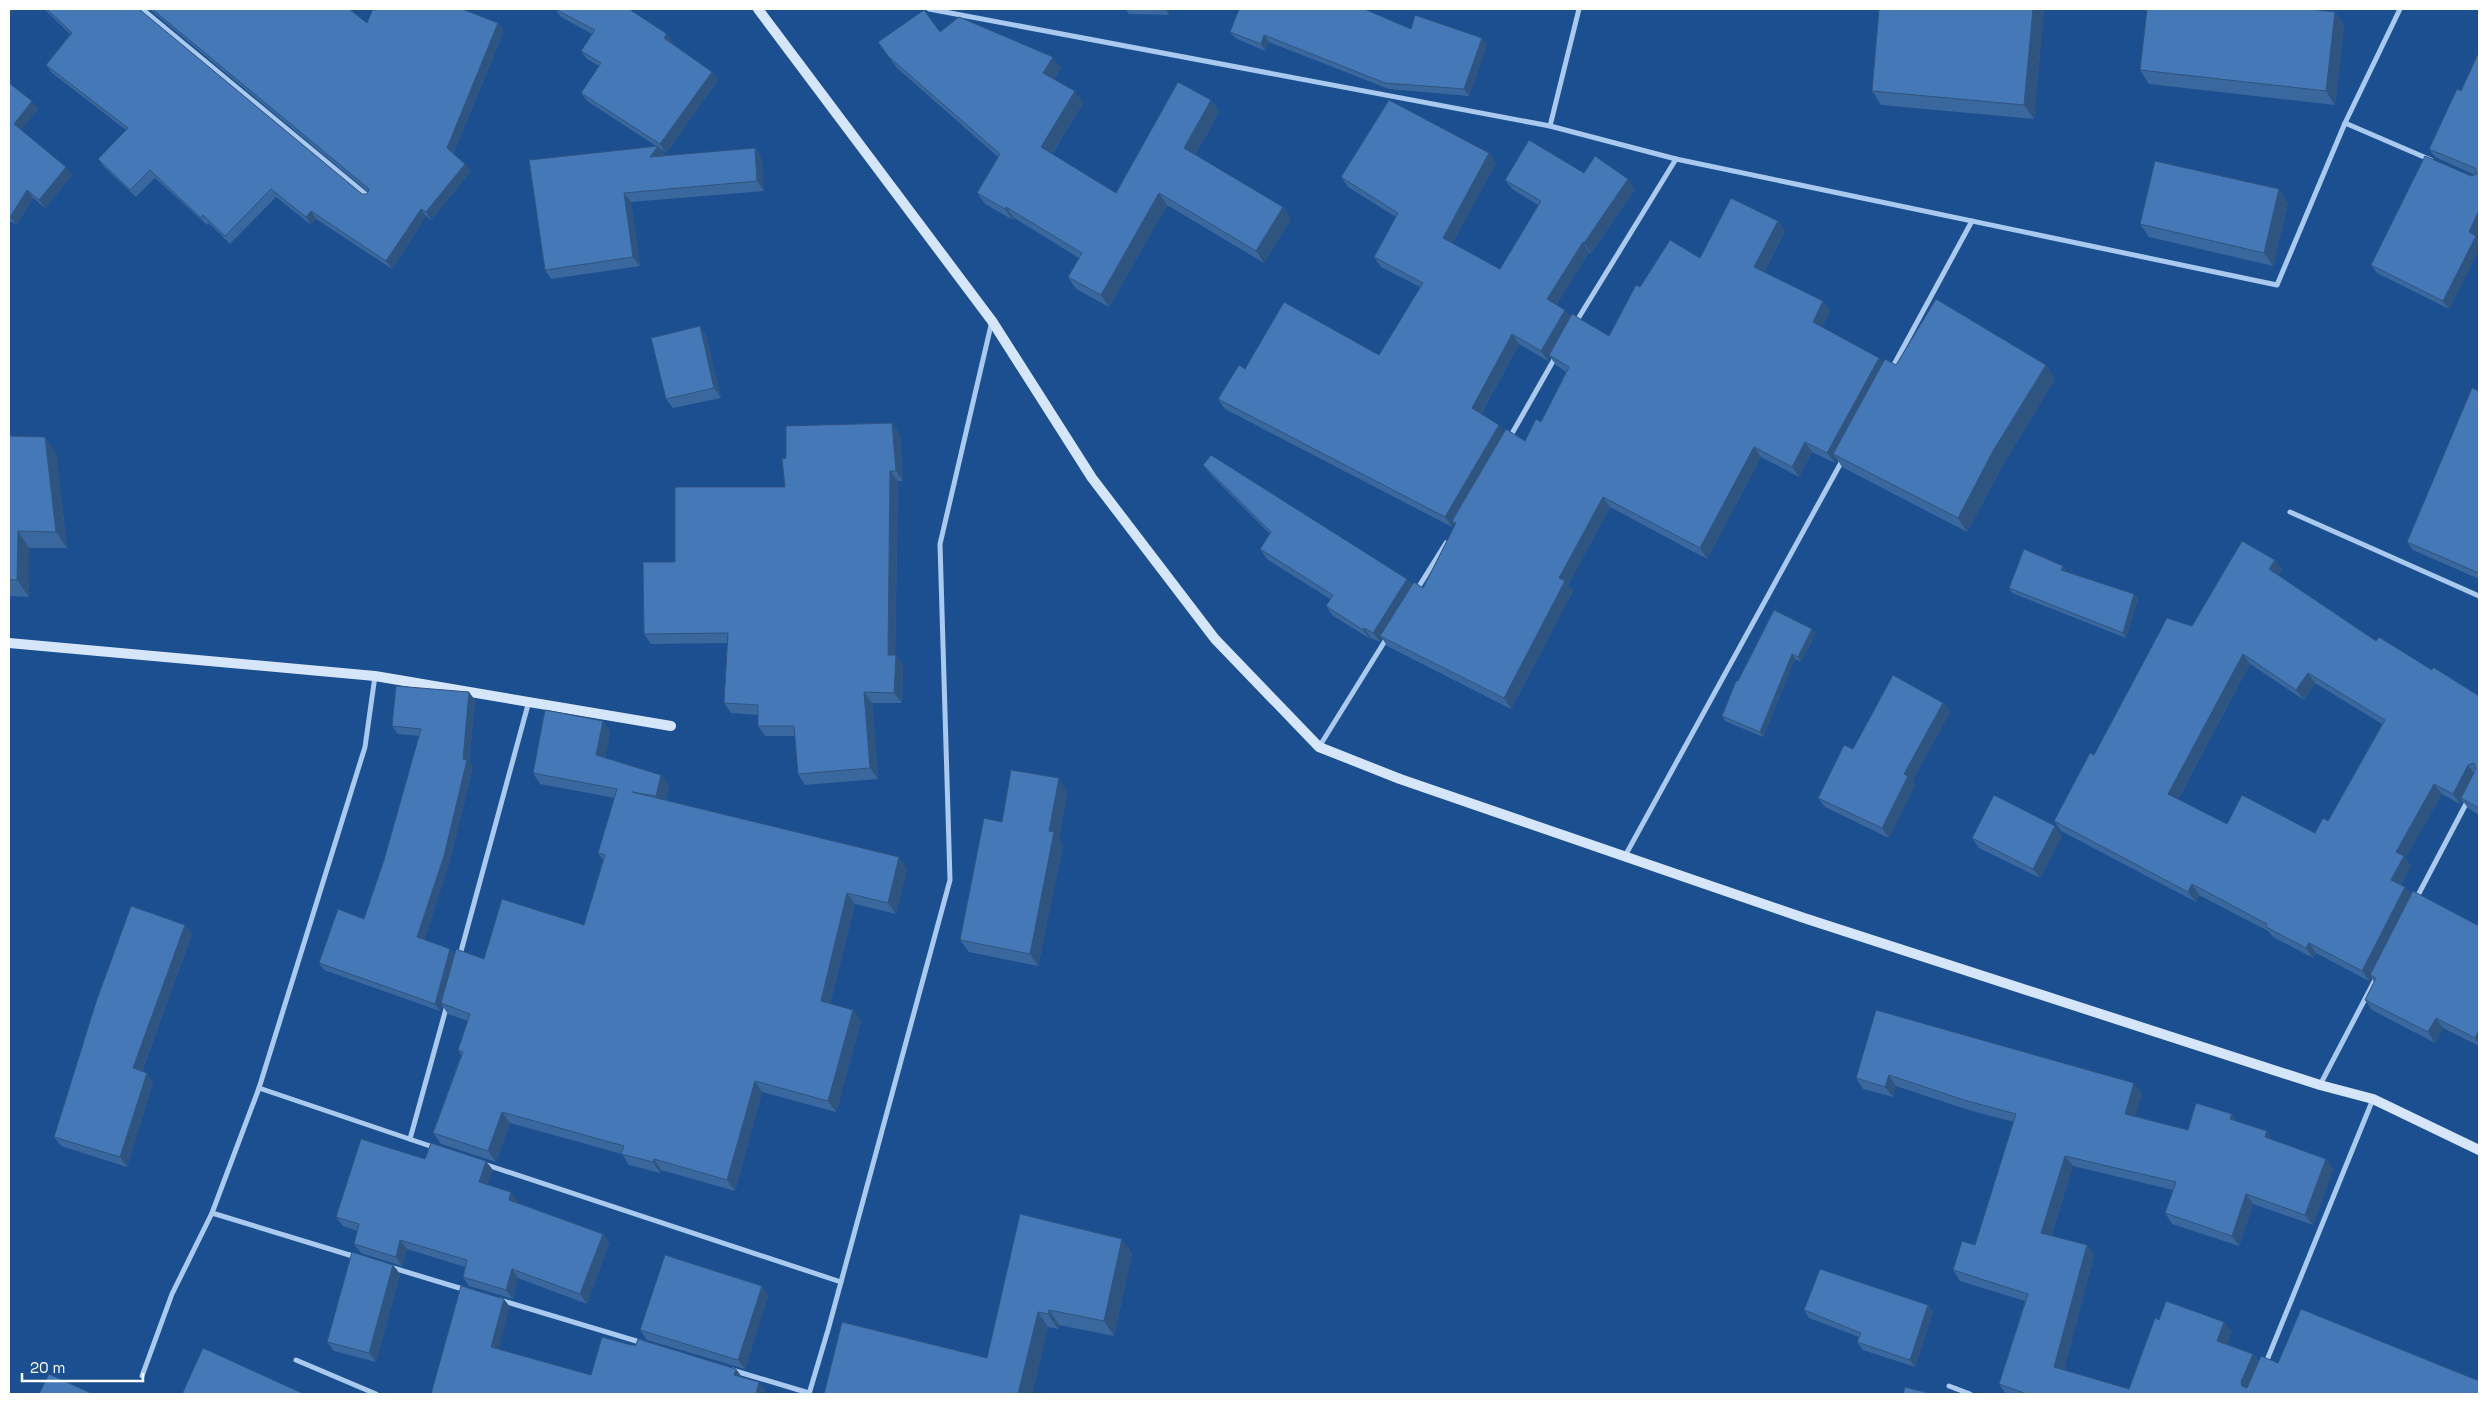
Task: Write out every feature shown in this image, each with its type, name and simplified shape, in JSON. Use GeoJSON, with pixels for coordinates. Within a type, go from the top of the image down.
{"type":"FeatureCollection","features":[{"type":"Feature","properties":{"kind":"main road"},"geometry":{"type":"LineString","coordinates":[[758,9],[992,321],[1092,478],[1209,632],[1319,747],[1400,779],[1814,921],[2320,1085],[2373,1099],[2479,1150]]}},
{"type":"Feature","properties":{"kind":"main road"},"geometry":{"type":"LineString","coordinates":[[9,643],[375,676],[671,726]]}},
{"type":"Feature","properties":{"kind":"street"},"geometry":{"type":"LineString","coordinates":[[142,9],[370,198]]}},
{"type":"Feature","properties":{"kind":"street"},"geometry":{"type":"LineString","coordinates":[[929,9],[1550,126],[1676,159],[2276,286],[2345,122],[2400,9]]}},
{"type":"Feature","properties":{"kind":"street"},"geometry":{"type":"LineString","coordinates":[[1550,126],[1579,9]]}},
{"type":"Feature","properties":{"kind":"street"},"geometry":{"type":"LineString","coordinates":[[2345,122],[2435,161]]}},
{"type":"Feature","properties":{"kind":"street"},"geometry":{"type":"LineString","coordinates":[[1572,328],[1676,159]]}},
{"type":"Feature","properties":{"kind":"street"},"geometry":{"type":"LineString","coordinates":[[1887,378],[1972,221]]}},
{"type":"Feature","properties":{"kind":"street"},"geometry":{"type":"LineString","coordinates":[[724,1368],[809,1394],[950,880],[940,544],[992,321]]}},
{"type":"Feature","properties":{"kind":"street"},"geometry":{"type":"LineString","coordinates":[[1504,447],[1558,353]]}},
{"type":"Feature","properties":{"kind":"street"},"geometry":{"type":"LineString","coordinates":[[1625,856],[1844,456]]}},
{"type":"Feature","properties":{"kind":"street"},"geometry":{"type":"LineString","coordinates":[[2290,512],[2479,596]]}},
{"type":"Feature","properties":{"kind":"street"},"geometry":{"type":"LineString","coordinates":[[1412,597],[1449,539]]}},
{"type":"Feature","properties":{"kind":"street"},"geometry":{"type":"LineString","coordinates":[[1319,747],[1392,631]]}},
{"type":"Feature","properties":{"kind":"street"},"geometry":{"type":"LineString","coordinates":[[142,1376],[172,1294],[212,1213],[259,1088],[365,748],[375,676]]}},
{"type":"Feature","properties":{"kind":"street"},"geometry":{"type":"LineString","coordinates":[[459,958],[529,701]]}},
{"type":"Feature","properties":{"kind":"street"},"geometry":{"type":"LineString","coordinates":[[2415,902],[2470,795]]}},
{"type":"Feature","properties":{"kind":"street"},"geometry":{"type":"LineString","coordinates":[[2320,1085],[2378,972]]}},
{"type":"Feature","properties":{"kind":"street"},"geometry":{"type":"LineString","coordinates":[[410,1139],[449,996]]}},
{"type":"Feature","properties":{"kind":"street"},"geometry":{"type":"LineString","coordinates":[[259,1088],[438,1149]]}},
{"type":"Feature","properties":{"kind":"street"},"geometry":{"type":"LineString","coordinates":[[2260,1376],[2373,1099]]}},
{"type":"Feature","properties":{"kind":"street"},"geometry":{"type":"LineString","coordinates":[[476,1161],[841,1282]]}},
{"type":"Feature","properties":{"kind":"street"},"geometry":{"type":"LineString","coordinates":[[212,1213],[364,1259]]}},
{"type":"Feature","properties":{"kind":"street"},"geometry":{"type":"LineString","coordinates":[[383,1265],[477,1293]]}},
{"type":"Feature","properties":{"kind":"street"},"geometry":{"type":"LineString","coordinates":[[496,1299],[648,1345]]}},
{"type":"Feature","properties":{"kind":"street"},"geometry":{"type":"LineString","coordinates":[[296,1360],[376,1394]]}},
{"type":"Feature","properties":{"kind":"street"},"geometry":{"type":"LineString","coordinates":[[1949,1386],[1970,1394]]}},
{"type":"Feature","properties":{"kind":"building"},"geometry":{"type":"Polygon","coordinates":[[[47,9],[139,9],[362,194],[367,194],[369,189],[152,9],[349,9],[367,23],[373,9],[462,9],[498,23],[447,148],[465,164],[426,212],[421,209],[386,261],[311,211],[306,217],[271,189],[225,236],[203,215],[201,218],[150,170],[130,190],[98,159],[128,128],[46,65],[72,33],[47,9]]]}},
{"type":"Feature","properties":{"kind":"building"},"geometry":{"type":"Polygon","coordinates":[[[555,9],[629,9],[667,34],[664,38],[712,72],[660,144],[581,93],[601,63],[581,51],[595,30],[555,9]]]}},
{"type":"Feature","properties":{"kind":"building"},"geometry":{"type":"Polygon","coordinates":[[[1239,9],[1364,9],[1411,29],[1415,15],[1482,38],[1464,89],[1385,83],[1264,35],[1261,44],[1230,32],[1239,9]]]}},
{"type":"Feature","properties":{"kind":"building"},"geometry":{"type":"Polygon","coordinates":[[[1879,9],[2033,9],[2024,105],[1872,91],[1879,9]]]}},
{"type":"Feature","properties":{"kind":"building"},"geometry":{"type":"Polygon","coordinates":[[[2147,9],[2309,9],[2335,12],[2326,91],[2140,70],[2147,9]]]}},
{"type":"Feature","properties":{"kind":"building"},"geometry":{"type":"Polygon","coordinates":[[[924,10],[940,32],[959,17],[1053,57],[1043,73],[1075,91],[1041,147],[1116,193],[1178,82],[1211,100],[1184,148],[1283,207],[1256,251],[1159,193],[1101,295],[1068,277],[1082,253],[1006,207],[1005,209],[977,193],[1000,154],[889,57],[878,42],[924,10]]]}},
{"type":"Feature","properties":{"kind":"building"},"geometry":{"type":"Polygon","coordinates":[[[2479,52],[2479,210],[2469,232],[2476,236],[2443,301],[2371,265],[2425,156],[2471,176],[2477,174],[2475,168],[2429,149],[2457,89],[2461,91],[2479,52]]]}},
{"type":"Feature","properties":{"kind":"building"},"geometry":{"type":"Polygon","coordinates":[[[9,83],[32,101],[14,124],[66,167],[39,200],[27,190],[10,217],[9,216],[9,83]]]}},
{"type":"Feature","properties":{"kind":"building"},"geometry":{"type":"Polygon","coordinates":[[[1389,100],[1489,153],[1443,238],[1500,269],[1541,201],[1505,180],[1529,140],[1584,173],[1595,156],[1628,179],[1583,242],[1547,299],[1565,310],[1541,351],[1512,334],[1472,408],[1499,425],[1445,517],[1218,399],[1239,365],[1245,369],[1284,302],[1379,355],[1423,283],[1374,257],[1398,213],[1341,177],[1389,100]]]}},
{"type":"Feature","properties":{"kind":"building"},"geometry":{"type":"Polygon","coordinates":[[[658,146],[650,157],[755,148],[757,181],[624,193],[633,257],[545,270],[529,160],[658,146]]]}},
{"type":"Feature","properties":{"kind":"building"},"geometry":{"type":"Polygon","coordinates":[[[2155,161],[2279,189],[2264,253],[2140,224],[2155,161]]]}},
{"type":"Feature","properties":{"kind":"building"},"geometry":{"type":"Polygon","coordinates":[[[1731,198],[1778,221],[1754,267],[1823,301],[1813,322],[1879,358],[1827,453],[1805,442],[1792,467],[1754,447],[1700,548],[1603,497],[1559,578],[1565,581],[1504,698],[1380,636],[1414,582],[1423,588],[1456,523],[1452,521],[1506,429],[1525,441],[1536,419],[1541,422],[1569,367],[1549,355],[1572,314],[1609,336],[1636,285],[1640,287],[1670,240],[1700,258],[1731,198]]]}},
{"type":"Feature","properties":{"kind":"building"},"geometry":{"type":"Polygon","coordinates":[[[1936,299],[2046,365],[1993,451],[1958,518],[1833,454],[1885,359],[1896,365],[1936,299]]]}},
{"type":"Feature","properties":{"kind":"building"},"geometry":{"type":"Polygon","coordinates":[[[700,326],[714,388],[666,399],[651,338],[700,326]]]}},
{"type":"Feature","properties":{"kind":"building"},"geometry":{"type":"Polygon","coordinates":[[[2472,388],[2479,391],[2479,573],[2407,542],[2472,388]]]}},
{"type":"Feature","properties":{"kind":"building"},"geometry":{"type":"Polygon","coordinates":[[[892,423],[896,471],[890,471],[888,655],[896,655],[894,693],[864,692],[870,768],[798,774],[794,726],[758,726],[758,705],[724,703],[728,633],[644,634],[643,562],[675,562],[675,487],[785,487],[782,459],[786,458],[786,426],[892,423]]]}},
{"type":"Feature","properties":{"kind":"building"},"geometry":{"type":"Polygon","coordinates":[[[9,436],[45,437],[56,532],[18,531],[17,580],[9,580],[9,436]]]}},
{"type":"Feature","properties":{"kind":"building"},"geometry":{"type":"Polygon","coordinates":[[[1211,455],[1407,579],[1373,633],[1364,628],[1363,630],[1326,606],[1333,595],[1260,549],[1271,532],[1203,465],[1211,455]]]}},
{"type":"Feature","properties":{"kind":"building"},"geometry":{"type":"Polygon","coordinates":[[[2242,541],[2275,560],[2269,569],[2376,641],[2379,637],[2432,670],[2433,667],[2479,696],[2479,808],[2461,798],[2476,769],[2474,763],[2468,765],[2453,794],[2434,784],[2396,852],[2404,856],[2391,880],[2405,887],[2362,971],[2309,943],[2306,948],[2266,927],[2267,924],[2192,884],[2188,892],[2054,821],[2090,753],[2094,755],[2167,618],[2192,626],[2242,541]],[[2243,654],[2168,794],[2227,824],[2242,795],[2315,833],[2323,818],[2328,821],[2385,720],[2308,673],[2296,690],[2243,654]]]}},
{"type":"Feature","properties":{"kind":"building"},"geometry":{"type":"Polygon","coordinates":[[[2024,549],[2063,566],[2061,570],[2134,594],[2123,633],[2009,588],[2024,549]]]}},
{"type":"Feature","properties":{"kind":"building"},"geometry":{"type":"Polygon","coordinates":[[[1774,610],[1812,629],[1798,657],[1792,654],[1760,732],[1722,716],[1736,681],[1738,681],[1774,610]]]}},
{"type":"Feature","properties":{"kind":"building"},"geometry":{"type":"Polygon","coordinates":[[[1893,675],[1943,703],[1904,774],[1908,776],[1882,828],[1818,798],[1844,745],[1853,749],[1893,675]]]}},
{"type":"Feature","properties":{"kind":"building"},"geometry":{"type":"Polygon","coordinates":[[[396,686],[469,692],[463,759],[467,760],[444,856],[417,937],[450,949],[435,1004],[319,963],[338,909],[364,919],[384,860],[421,729],[392,726],[396,686]]]}},
{"type":"Feature","properties":{"kind":"building"},"geometry":{"type":"Polygon","coordinates":[[[545,710],[603,721],[596,755],[661,775],[656,796],[632,792],[899,857],[888,903],[847,893],[821,1001],[853,1010],[828,1101],[755,1081],[727,1180],[654,1159],[653,1162],[621,1154],[624,1146],[502,1112],[488,1151],[433,1133],[463,1052],[458,1050],[470,1014],[441,1003],[456,949],[484,959],[502,899],[584,925],[605,855],[598,853],[617,789],[533,773],[545,710]]]}},
{"type":"Feature","properties":{"kind":"building"},"geometry":{"type":"Polygon","coordinates":[[[1011,770],[1059,778],[1049,831],[1054,832],[1030,954],[960,940],[984,818],[1002,822],[1011,770]]]}},
{"type":"Feature","properties":{"kind":"building"},"geometry":{"type":"Polygon","coordinates":[[[1994,795],[2055,826],[2033,869],[1972,838],[1994,795]]]}},
{"type":"Feature","properties":{"kind":"building"},"geometry":{"type":"Polygon","coordinates":[[[2413,891],[2479,926],[2479,1030],[2475,1038],[2436,1018],[2428,1032],[2365,1000],[2376,978],[2370,975],[2413,891]]]}},
{"type":"Feature","properties":{"kind":"building"},"geometry":{"type":"Polygon","coordinates":[[[131,906],[185,925],[133,1068],[147,1073],[120,1157],[54,1137],[96,1002],[131,906]]]}},
{"type":"Feature","properties":{"kind":"building"},"geometry":{"type":"Polygon","coordinates":[[[1876,1010],[2134,1083],[2125,1114],[2188,1130],[2196,1103],[2232,1114],[2230,1119],[2267,1131],[2265,1137],[2326,1159],[2305,1215],[2246,1194],[2232,1236],[2165,1213],[2176,1182],[2065,1156],[2041,1233],[2087,1245],[2054,1367],[2129,1389],[2155,1318],[2159,1320],[2166,1301],[2224,1322],[2217,1341],[2253,1354],[2241,1382],[2242,1386],[2247,1388],[2261,1356],[2278,1363],[2301,1309],[2479,1381],[2479,1394],[2027,1394],[1999,1384],[2028,1294],[1953,1270],[1962,1241],[1975,1245],[2016,1114],[1964,1100],[1889,1075],[1885,1087],[1856,1078],[1876,1010]]]}},
{"type":"Feature","properties":{"kind":"building"},"geometry":{"type":"Polygon","coordinates":[[[361,1139],[425,1159],[431,1143],[486,1161],[479,1182],[511,1192],[509,1200],[603,1234],[580,1294],[512,1269],[506,1290],[463,1277],[467,1260],[400,1240],[396,1257],[354,1244],[359,1224],[336,1217],[361,1139]]]}},
{"type":"Feature","properties":{"kind":"building"},"geometry":{"type":"Polygon","coordinates":[[[1020,1214],[1122,1239],[1104,1321],[1049,1310],[1048,1314],[1038,1312],[1018,1394],[824,1394],[842,1322],[987,1358],[1020,1214]]]}},
{"type":"Feature","properties":{"kind":"building"},"geometry":{"type":"Polygon","coordinates":[[[352,1252],[393,1265],[369,1353],[327,1342],[352,1252]]]}},
{"type":"Feature","properties":{"kind":"building"},"geometry":{"type":"Polygon","coordinates":[[[665,1255],[762,1286],[738,1360],[640,1330],[665,1255]]]}},
{"type":"Feature","properties":{"kind":"building"},"geometry":{"type":"Polygon","coordinates":[[[1820,1269],[1928,1305],[1910,1360],[1857,1342],[1861,1333],[1804,1310],[1820,1269]]]}},
{"type":"Feature","properties":{"kind":"building"},"geometry":{"type":"Polygon","coordinates":[[[461,1286],[504,1299],[491,1347],[591,1375],[602,1337],[631,1345],[636,1345],[638,1339],[736,1369],[734,1375],[759,1382],[756,1394],[431,1394],[461,1286]]]}},
{"type":"Feature","properties":{"kind":"building"},"geometry":{"type":"Polygon","coordinates":[[[203,1348],[304,1394],[182,1394],[203,1348]]]}},
{"type":"Feature","properties":{"kind":"building"},"geometry":{"type":"Polygon","coordinates":[[[49,1374],[93,1394],[39,1394],[49,1374]]]}},
{"type":"Feature","properties":{"kind":"building"},"geometry":{"type":"Polygon","coordinates":[[[1905,1387],[1932,1394],[1903,1394],[1905,1387]]]}}]}
